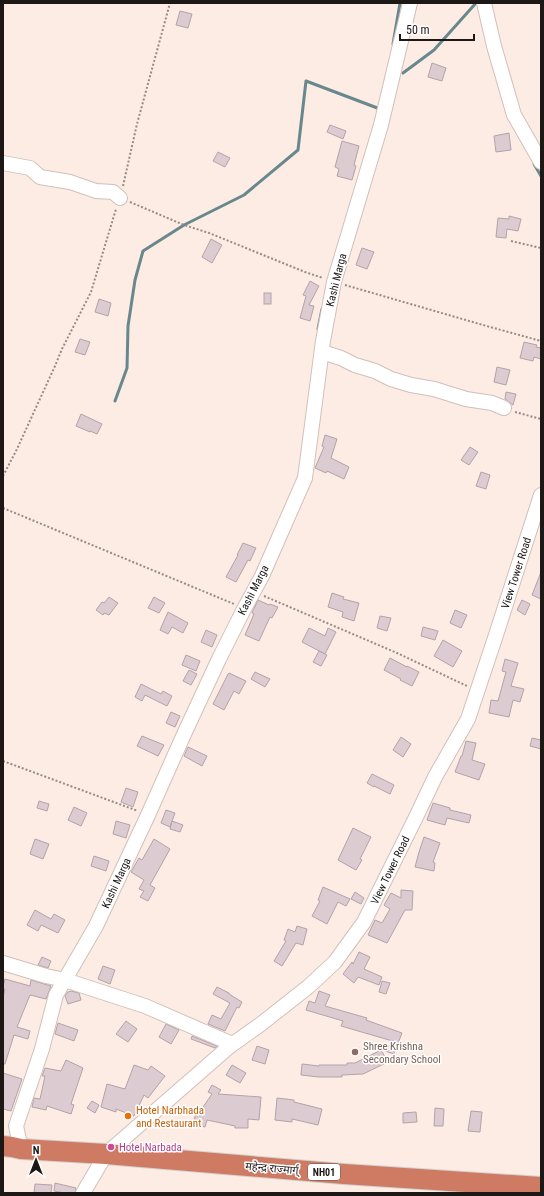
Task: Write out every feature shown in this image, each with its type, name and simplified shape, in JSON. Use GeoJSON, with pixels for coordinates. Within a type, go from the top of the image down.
{"type":"FeatureCollection","features":[{"type":"Feature","properties":{"kind":"highway","name":"महेन्द्र राज्मार्ग्"},"geometry":{"type":"LineString","coordinates":[[12,1148],[106,1154],[344,1174],[541,1187]]}},
{"type":"Feature","properties":{"kind":"street","name":"Kashi Marga"},"geometry":{"type":"LineString","coordinates":[[12,1148],[16,1126],[42,1049],[56,995],[96,926],[185,732],[244,609],[254,592],[305,478],[322,352],[334,282],[381,125],[410,3]]}},
{"type":"Feature","properties":{"kind":"street"},"geometry":{"type":"LineString","coordinates":[[484,3],[494,46],[514,115],[541,162]]}},
{"type":"Feature","properties":{"kind":"street"},"geometry":{"type":"LineString","coordinates":[[3,162],[30,168],[40,177],[70,182],[96,191],[113,192],[120,198]]}},
{"type":"Feature","properties":{"kind":"street"},"geometry":{"type":"LineString","coordinates":[[322,352],[375,371],[391,379],[411,385],[434,389],[466,399],[492,403],[504,408]]}},
{"type":"Feature","properties":{"kind":"street","name":"View Tower Road"},"geometry":{"type":"LineString","coordinates":[[83,1193],[106,1154],[230,1046],[308,987],[335,962],[364,922],[435,777],[468,719],[541,495]]}},
{"type":"Feature","properties":{"kind":"street"},"geometry":{"type":"LineString","coordinates":[[3,963],[65,980],[145,1006],[230,1043],[230,1046]]}},
{"type":"Feature","properties":{"kind":"path"},"geometry":{"type":"LineString","coordinates":[[3,476],[62,349],[91,292],[120,198],[137,124],[170,3]]}},
{"type":"Feature","properties":{"kind":"path"},"geometry":{"type":"LineString","coordinates":[[510,241],[541,248]]}},
{"type":"Feature","properties":{"kind":"path"},"geometry":{"type":"LineString","coordinates":[[504,408],[541,420]]}},
{"type":"Feature","properties":{"kind":"path"},"geometry":{"type":"LineString","coordinates":[[3,508],[244,609]]}},
{"type":"Feature","properties":{"kind":"path"},"geometry":{"type":"LineString","coordinates":[[254,592],[397,653],[477,691]]}},
{"type":"Feature","properties":{"kind":"path"},"geometry":{"type":"LineString","coordinates":[[3,761],[148,815]]}},
{"type":"Feature","properties":{"kind":"building"},"geometry":{"type":"Polygon","coordinates":[[[180,11],[192,14],[188,28],[176,25],[180,11]]]}},
{"type":"Feature","properties":{"kind":"building"},"geometry":{"type":"Polygon","coordinates":[[[432,63],[446,68],[442,81],[428,77],[432,63]]]}},
{"type":"Feature","properties":{"kind":"building"},"geometry":{"type":"Polygon","coordinates":[[[330,125],[346,131],[343,139],[327,132],[330,125]]]}},
{"type":"Feature","properties":{"kind":"building"},"geometry":{"type":"Polygon","coordinates":[[[509,133],[511,150],[496,152],[494,136],[509,133]]]}},
{"type":"Feature","properties":{"kind":"building"},"geometry":{"type":"Polygon","coordinates":[[[342,141],[359,146],[352,180],[337,176],[339,169],[335,167],[342,141]]]}},
{"type":"Feature","properties":{"kind":"building"},"geometry":{"type":"Polygon","coordinates":[[[218,152],[230,158],[225,167],[213,161],[218,152]]]}},
{"type":"Feature","properties":{"kind":"building"},"geometry":{"type":"Polygon","coordinates":[[[509,216],[521,219],[518,231],[507,229],[506,238],[496,237],[498,218],[509,219],[509,216]]]}},
{"type":"Feature","properties":{"kind":"building"},"geometry":{"type":"Polygon","coordinates":[[[211,239],[222,245],[212,263],[202,257],[211,239]]]}},
{"type":"Feature","properties":{"kind":"building"},"geometry":{"type":"Polygon","coordinates":[[[362,248],[374,252],[367,269],[356,265],[362,248]]]}},
{"type":"Feature","properties":{"kind":"building"},"geometry":{"type":"Polygon","coordinates":[[[310,281],[319,286],[309,305],[314,306],[310,321],[300,318],[306,296],[303,295],[310,281]]]}},
{"type":"Feature","properties":{"kind":"building"},"geometry":{"type":"Polygon","coordinates":[[[264,293],[271,293],[271,304],[264,304],[264,293]]]}},
{"type":"Feature","properties":{"kind":"building"},"geometry":{"type":"Polygon","coordinates":[[[99,299],[111,303],[108,316],[95,312],[99,299]]]}},
{"type":"Feature","properties":{"kind":"building"},"geometry":{"type":"Polygon","coordinates":[[[80,339],[90,342],[85,355],[75,352],[80,339]]]}},
{"type":"Feature","properties":{"kind":"building"},"geometry":{"type":"Polygon","coordinates":[[[524,342],[537,345],[536,347],[541,348],[541,359],[534,357],[533,361],[520,358],[524,342]]]}},
{"type":"Feature","properties":{"kind":"building"},"geometry":{"type":"Polygon","coordinates":[[[497,367],[510,370],[506,385],[494,382],[497,367]]]}},
{"type":"Feature","properties":{"kind":"building"},"geometry":{"type":"Polygon","coordinates":[[[506,392],[516,394],[513,405],[505,399],[506,392]]]}},
{"type":"Feature","properties":{"kind":"building"},"geometry":{"type":"Polygon","coordinates":[[[81,414],[102,424],[97,434],[76,426],[81,414]]]}},
{"type":"Feature","properties":{"kind":"building"},"geometry":{"type":"Polygon","coordinates":[[[325,435],[337,439],[331,458],[349,467],[344,479],[327,471],[326,473],[315,468],[324,447],[322,446],[325,435]]]}},
{"type":"Feature","properties":{"kind":"building"},"geometry":{"type":"Polygon","coordinates":[[[470,447],[478,452],[469,465],[461,460],[470,447]]]}},
{"type":"Feature","properties":{"kind":"building"},"geometry":{"type":"Polygon","coordinates":[[[481,472],[490,475],[486,489],[476,486],[481,472]]]}},
{"type":"Feature","properties":{"kind":"building"},"geometry":{"type":"Polygon","coordinates":[[[243,543],[256,548],[250,561],[248,560],[236,582],[226,577],[243,543]]]}},
{"type":"Feature","properties":{"kind":"building"},"geometry":{"type":"Polygon","coordinates":[[[541,572],[541,599],[532,595],[541,572]]]}},
{"type":"Feature","properties":{"kind":"building"},"geometry":{"type":"Polygon","coordinates":[[[332,593],[344,597],[343,599],[359,603],[354,621],[342,617],[343,612],[328,607],[332,593]]]}},
{"type":"Feature","properties":{"kind":"building"},"geometry":{"type":"Polygon","coordinates":[[[109,597],[118,603],[109,615],[104,613],[103,615],[96,610],[102,602],[104,603],[109,597]]]}},
{"type":"Feature","properties":{"kind":"building"},"geometry":{"type":"Polygon","coordinates":[[[154,597],[165,603],[159,613],[148,608],[154,597]]]}},
{"type":"Feature","properties":{"kind":"building"},"geometry":{"type":"Polygon","coordinates":[[[258,600],[278,607],[272,618],[270,617],[259,641],[245,635],[258,600]]]}},
{"type":"Feature","properties":{"kind":"building"},"geometry":{"type":"Polygon","coordinates":[[[522,600],[530,604],[525,615],[517,610],[522,600]]]}},
{"type":"Feature","properties":{"kind":"building"},"geometry":{"type":"Polygon","coordinates":[[[455,610],[467,615],[461,628],[450,623],[455,610]]]}},
{"type":"Feature","properties":{"kind":"building"},"geometry":{"type":"Polygon","coordinates":[[[168,612],[188,623],[183,633],[172,627],[168,634],[160,630],[168,612]]]}},
{"type":"Feature","properties":{"kind":"building"},"geometry":{"type":"Polygon","coordinates":[[[380,616],[391,618],[387,631],[377,628],[380,616]]]}},
{"type":"Feature","properties":{"kind":"building"},"geometry":{"type":"Polygon","coordinates":[[[423,627],[438,631],[435,640],[421,636],[423,627]]]}},
{"type":"Feature","properties":{"kind":"building"},"geometry":{"type":"Polygon","coordinates":[[[309,628],[325,636],[328,628],[336,632],[325,654],[302,642],[309,628]]]}},
{"type":"Feature","properties":{"kind":"building"},"geometry":{"type":"Polygon","coordinates":[[[206,630],[217,635],[212,647],[201,642],[206,630]]]}},
{"type":"Feature","properties":{"kind":"building"},"geometry":{"type":"Polygon","coordinates":[[[443,640],[462,651],[453,667],[434,656],[443,640]]]}},
{"type":"Feature","properties":{"kind":"building"},"geometry":{"type":"Polygon","coordinates":[[[319,651],[327,655],[321,666],[313,662],[319,651]]]}},
{"type":"Feature","properties":{"kind":"building"},"geometry":{"type":"Polygon","coordinates":[[[186,655],[200,661],[196,671],[182,665],[186,655]]]}},
{"type":"Feature","properties":{"kind":"building"},"geometry":{"type":"Polygon","coordinates":[[[390,658],[419,672],[412,686],[384,670],[390,658]]]}},
{"type":"Feature","properties":{"kind":"building"},"geometry":{"type":"Polygon","coordinates":[[[505,659],[518,663],[511,686],[524,689],[520,702],[513,700],[509,717],[489,713],[491,700],[498,701],[506,672],[502,671],[505,659]]]}},
{"type":"Feature","properties":{"kind":"building"},"geometry":{"type":"Polygon","coordinates":[[[189,670],[197,674],[191,685],[183,681],[189,670]]]}},
{"type":"Feature","properties":{"kind":"building"},"geometry":{"type":"Polygon","coordinates":[[[255,672],[270,679],[265,687],[251,679],[255,672]]]}},
{"type":"Feature","properties":{"kind":"building"},"geometry":{"type":"Polygon","coordinates":[[[229,673],[246,681],[239,694],[234,691],[224,710],[213,704],[229,673]]]}},
{"type":"Feature","properties":{"kind":"building"},"geometry":{"type":"Polygon","coordinates":[[[141,684],[161,694],[163,691],[172,696],[167,706],[145,695],[142,701],[135,697],[141,684]]]}},
{"type":"Feature","properties":{"kind":"building"},"geometry":{"type":"Polygon","coordinates":[[[171,712],[180,716],[175,727],[166,723],[171,712]]]}},
{"type":"Feature","properties":{"kind":"building"},"geometry":{"type":"Polygon","coordinates":[[[142,736],[164,745],[158,756],[137,746],[142,736]]]}},
{"type":"Feature","properties":{"kind":"building"},"geometry":{"type":"Polygon","coordinates":[[[401,737],[411,744],[403,757],[393,750],[401,737]]]}},
{"type":"Feature","properties":{"kind":"building"},"geometry":{"type":"Polygon","coordinates":[[[532,738],[541,740],[541,749],[530,746],[532,738]]]}},
{"type":"Feature","properties":{"kind":"building"},"geometry":{"type":"Polygon","coordinates":[[[466,741],[476,743],[472,760],[485,764],[479,780],[455,772],[462,756],[466,741]]]}},
{"type":"Feature","properties":{"kind":"building"},"geometry":{"type":"Polygon","coordinates":[[[188,747],[207,756],[202,766],[184,756],[188,747]]]}},
{"type":"Feature","properties":{"kind":"building"},"geometry":{"type":"Polygon","coordinates":[[[372,774],[394,785],[390,794],[367,783],[372,774]]]}},
{"type":"Feature","properties":{"kind":"building"},"geometry":{"type":"Polygon","coordinates":[[[126,788],[138,792],[133,807],[121,802],[126,788]]]}},
{"type":"Feature","properties":{"kind":"building"},"geometry":{"type":"Polygon","coordinates":[[[39,801],[49,804],[47,811],[37,808],[39,801]]]}},
{"type":"Feature","properties":{"kind":"building"},"geometry":{"type":"Polygon","coordinates":[[[433,803],[450,808],[450,810],[471,815],[469,823],[447,818],[445,825],[427,820],[433,803]]]}},
{"type":"Feature","properties":{"kind":"building"},"geometry":{"type":"Polygon","coordinates":[[[74,807],[87,813],[81,826],[68,820],[74,807]]]}},
{"type":"Feature","properties":{"kind":"building"},"geometry":{"type":"Polygon","coordinates":[[[166,810],[175,813],[170,827],[161,823],[166,810]]]}},
{"type":"Feature","properties":{"kind":"building"},"geometry":{"type":"Polygon","coordinates":[[[116,821],[130,825],[126,838],[113,834],[116,821]]]}},
{"type":"Feature","properties":{"kind":"building"},"geometry":{"type":"Polygon","coordinates":[[[172,821],[183,825],[180,832],[170,829],[172,821]]]}},
{"type":"Feature","properties":{"kind":"building"},"geometry":{"type":"Polygon","coordinates":[[[353,828],[371,837],[360,859],[362,860],[356,870],[338,860],[353,828]]]}},
{"type":"Feature","properties":{"kind":"building"},"geometry":{"type":"Polygon","coordinates":[[[424,837],[440,843],[433,862],[435,863],[434,871],[415,867],[424,837]]]}},
{"type":"Feature","properties":{"kind":"building"},"geometry":{"type":"Polygon","coordinates":[[[35,839],[49,844],[43,859],[30,854],[35,839]]]}},
{"type":"Feature","properties":{"kind":"building"},"geometry":{"type":"Polygon","coordinates":[[[154,839],[170,849],[150,885],[155,888],[148,901],[140,897],[144,891],[139,889],[144,880],[131,872],[139,858],[142,860],[154,839]]]}},
{"type":"Feature","properties":{"kind":"building"},"geometry":{"type":"Polygon","coordinates":[[[94,856],[109,861],[106,871],[91,866],[94,856]]]}},
{"type":"Feature","properties":{"kind":"building"},"geometry":{"type":"Polygon","coordinates":[[[323,887],[350,899],[346,906],[338,902],[327,924],[312,916],[320,901],[318,900],[323,887]]]}},
{"type":"Feature","properties":{"kind":"building"},"geometry":{"type":"Polygon","coordinates":[[[401,890],[413,891],[412,910],[405,910],[387,943],[368,935],[375,920],[382,923],[390,909],[384,905],[391,893],[401,898],[401,890]]]}},
{"type":"Feature","properties":{"kind":"building"},"geometry":{"type":"Polygon","coordinates":[[[355,892],[364,898],[361,904],[351,899],[355,892]]]}},
{"type":"Feature","properties":{"kind":"building"},"geometry":{"type":"Polygon","coordinates":[[[35,910],[51,919],[54,914],[65,920],[58,933],[41,925],[38,931],[27,925],[35,910]]]}},
{"type":"Feature","properties":{"kind":"building"},"geometry":{"type":"Polygon","coordinates":[[[297,926],[307,929],[303,945],[296,943],[282,966],[274,961],[286,941],[284,940],[288,929],[295,932],[297,926]]]}},
{"type":"Feature","properties":{"kind":"building"},"geometry":{"type":"Polygon","coordinates":[[[359,952],[370,957],[364,969],[382,977],[379,985],[358,977],[354,983],[343,974],[352,962],[353,964],[359,952]]]}},
{"type":"Feature","properties":{"kind":"building"},"geometry":{"type":"Polygon","coordinates":[[[42,957],[51,961],[48,968],[38,965],[42,957]]]}},
{"type":"Feature","properties":{"kind":"building"},"geometry":{"type":"Polygon","coordinates":[[[103,966],[115,970],[110,984],[98,979],[103,966]]]}},
{"type":"Feature","properties":{"kind":"building"},"geometry":{"type":"Polygon","coordinates":[[[5,979],[30,986],[31,980],[51,986],[46,999],[30,995],[17,1027],[30,1031],[28,1039],[14,1035],[5,1064],[3,1064],[3,997],[5,989],[3,989],[3,986],[5,979]]]}},
{"type":"Feature","properties":{"kind":"building"},"geometry":{"type":"Polygon","coordinates":[[[382,981],[390,983],[386,994],[379,992],[382,981]]]}},
{"type":"Feature","properties":{"kind":"building"},"geometry":{"type":"Polygon","coordinates":[[[217,987],[242,1002],[239,1008],[237,1007],[225,1031],[208,1024],[212,1015],[221,1019],[230,1003],[213,994],[217,987]]]}},
{"type":"Feature","properties":{"kind":"building"},"geometry":{"type":"Polygon","coordinates":[[[71,991],[79,993],[81,1000],[68,1004],[65,996],[71,991]]]}},
{"type":"Feature","properties":{"kind":"building"},"geometry":{"type":"Polygon","coordinates":[[[319,991],[330,995],[325,1006],[367,1018],[366,1020],[402,1033],[394,1054],[382,1050],[396,1042],[341,1026],[343,1021],[306,1010],[309,1001],[315,1003],[319,991]]]}},
{"type":"Feature","properties":{"kind":"building"},"geometry":{"type":"Polygon","coordinates":[[[126,1021],[137,1029],[128,1042],[116,1034],[126,1021]]]}},
{"type":"Feature","properties":{"kind":"building"},"geometry":{"type":"Polygon","coordinates":[[[58,1023],[78,1030],[74,1041],[55,1034],[58,1023]]]}},
{"type":"Feature","properties":{"kind":"building"},"geometry":{"type":"Polygon","coordinates":[[[166,1024],[179,1030],[171,1044],[159,1037],[166,1024]]]}},
{"type":"Feature","properties":{"kind":"building"},"geometry":{"type":"Polygon","coordinates":[[[192,1036],[217,1046],[215,1048],[191,1039],[192,1036]]]}},
{"type":"Feature","properties":{"kind":"building"},"geometry":{"type":"Polygon","coordinates":[[[257,1046],[269,1050],[265,1064],[252,1060],[257,1046]]]}},
{"type":"Feature","properties":{"kind":"building"},"geometry":{"type":"Polygon","coordinates":[[[381,1050],[388,1062],[363,1074],[342,1075],[342,1077],[301,1075],[302,1064],[319,1066],[347,1065],[347,1063],[355,1063],[381,1050]]]}},
{"type":"Feature","properties":{"kind":"building"},"geometry":{"type":"Polygon","coordinates":[[[66,1060],[83,1068],[71,1104],[74,1105],[71,1114],[47,1106],[46,1110],[32,1107],[34,1098],[40,1099],[45,1076],[42,1076],[45,1068],[61,1071],[66,1060]]]}},
{"type":"Feature","properties":{"kind":"building"},"geometry":{"type":"Polygon","coordinates":[[[134,1065],[148,1070],[151,1066],[165,1076],[148,1098],[144,1095],[134,1116],[116,1109],[116,1112],[101,1107],[107,1084],[125,1089],[134,1065]]]}},
{"type":"Feature","properties":{"kind":"building"},"geometry":{"type":"Polygon","coordinates":[[[232,1065],[246,1073],[240,1083],[226,1075],[232,1065]]]}},
{"type":"Feature","properties":{"kind":"building"},"geometry":{"type":"Polygon","coordinates":[[[3,1073],[22,1079],[11,1111],[3,1109],[3,1073]]]}},
{"type":"Feature","properties":{"kind":"building"},"geometry":{"type":"Polygon","coordinates":[[[212,1085],[221,1090],[218,1094],[261,1097],[259,1120],[248,1119],[248,1128],[235,1128],[235,1126],[207,1120],[205,1127],[193,1124],[197,1109],[201,1110],[212,1094],[208,1092],[212,1085]]]}},
{"type":"Feature","properties":{"kind":"building"},"geometry":{"type":"Polygon","coordinates":[[[277,1098],[294,1100],[294,1102],[322,1109],[318,1125],[292,1119],[292,1122],[275,1120],[277,1098]]]}},
{"type":"Feature","properties":{"kind":"building"},"geometry":{"type":"Polygon","coordinates":[[[92,1101],[99,1105],[95,1113],[87,1108],[92,1101]]]}},
{"type":"Feature","properties":{"kind":"building"},"geometry":{"type":"Polygon","coordinates":[[[435,1108],[444,1109],[443,1126],[434,1126],[435,1108]]]}},
{"type":"Feature","properties":{"kind":"building"},"geometry":{"type":"Polygon","coordinates":[[[471,1111],[482,1112],[480,1132],[468,1131],[471,1111]]]}},
{"type":"Feature","properties":{"kind":"building"},"geometry":{"type":"Polygon","coordinates":[[[416,1112],[417,1122],[403,1123],[403,1113],[416,1112]]]}},
{"type":"Feature","properties":{"kind":"building"},"geometry":{"type":"Polygon","coordinates":[[[55,1183],[76,1188],[75,1193],[54,1191],[55,1183]]]}},
{"type":"Feature","properties":{"kind":"building"},"geometry":{"type":"Polygon","coordinates":[[[35,1184],[52,1185],[51,1193],[34,1193],[35,1184]]]}},
{"type":"Feature","properties":{"kind":"waterway"},"geometry":{"type":"LineString","coordinates":[[393,44],[400,3]]}},
{"type":"Feature","properties":{"kind":"waterway"},"geometry":{"type":"LineString","coordinates":[[403,73],[434,50],[476,3]]}},
{"type":"Feature","properties":{"kind":"waterway"},"geometry":{"type":"LineString","coordinates":[[115,401],[127,368],[128,326],[135,280],[143,251],[184,225],[244,195],[298,150],[306,81],[380,109]]}},
{"type":"Feature","properties":{"kind":"waterway"},"geometry":{"type":"LineString","coordinates":[[534,164],[541,176]]}},
{"type":"Feature","properties":{"kind":"waterway"},"geometry":{"type":"LineString","coordinates":[[318,329],[322,309]]}},
{"type":"Feature","properties":{"kind":"place","name":"Shree Krishna Secondary School"},"geometry":{"type":"Point","coordinates":[355,1052]}},
{"type":"Feature","properties":{"kind":"place","name":"Hotel Narbhada and Restaurant"},"geometry":{"type":"Point","coordinates":[128,1116]}},
{"type":"Feature","properties":{"kind":"place","name":"Hotel Narbada"},"geometry":{"type":"Point","coordinates":[111,1147]}}]}
